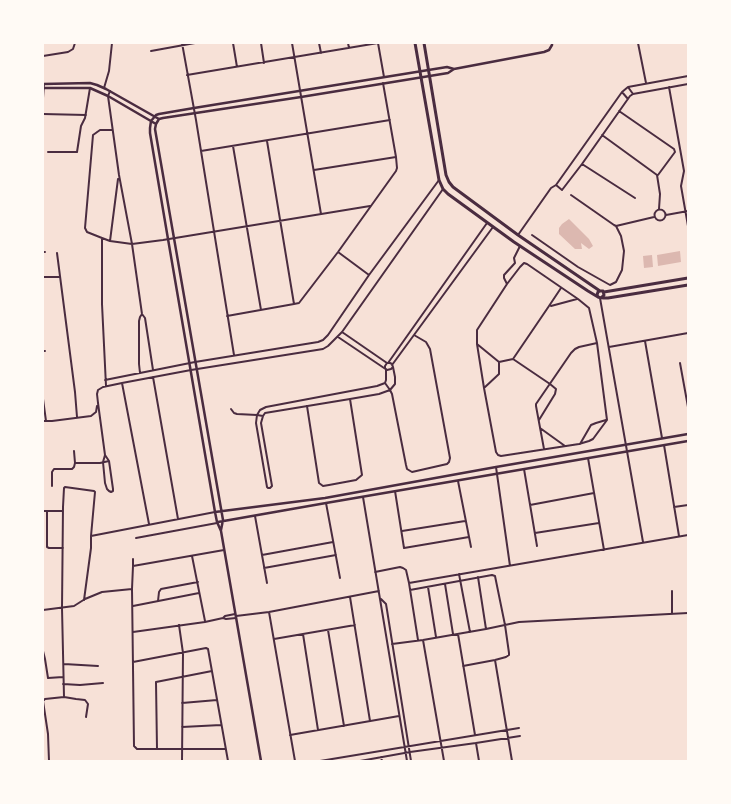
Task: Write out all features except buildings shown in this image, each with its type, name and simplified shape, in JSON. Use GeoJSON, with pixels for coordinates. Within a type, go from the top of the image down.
{"type":"FeatureCollection","features":[{"type":"Feature","properties":{"kind":"main road"},"geometry":{"type":"LineString","coordinates":[[415,43],[439,180],[444,190],[514,242],[588,292],[600,297],[608,298],[688,285]]}},
{"type":"Feature","properties":{"kind":"main road"},"geometry":{"type":"LineString","coordinates":[[424,43],[448,182],[453,188],[518,235],[602,292]]}},
{"type":"Feature","properties":{"kind":"main road"},"geometry":{"type":"LineString","coordinates":[[514,242],[518,235]]}},
{"type":"Feature","properties":{"kind":"main road"},"geometry":{"type":"LineString","coordinates":[[600,297],[598,293],[688,278]]}},
{"type":"Feature","properties":{"kind":"main road"},"geometry":{"type":"LineString","coordinates":[[600,297],[604,295],[602,292]]}},
{"type":"Feature","properties":{"kind":"street"},"geometry":{"type":"LineString","coordinates":[[43,56],[68,52],[73,49],[75,43]]}},
{"type":"Feature","properties":{"kind":"street"},"geometry":{"type":"LineString","coordinates":[[104,88],[109,72],[112,43]]}},
{"type":"Feature","properties":{"kind":"street"},"geometry":{"type":"LineString","coordinates":[[151,51],[182,44],[195,43]]}},
{"type":"Feature","properties":{"kind":"street"},"geometry":{"type":"LineString","coordinates":[[233,43],[238,67]]}},
{"type":"Feature","properties":{"kind":"street"},"geometry":{"type":"LineString","coordinates":[[261,43],[264,63]]}},
{"type":"Feature","properties":{"kind":"street"},"geometry":{"type":"LineString","coordinates":[[292,43],[321,214]]}},
{"type":"Feature","properties":{"kind":"street"},"geometry":{"type":"LineString","coordinates":[[319,43],[321,53]]}},
{"type":"Feature","properties":{"kind":"street"},"geometry":{"type":"LineString","coordinates":[[348,43],[349,48]]}},
{"type":"Feature","properties":{"kind":"street"},"geometry":{"type":"LineString","coordinates":[[187,75],[378,43],[384,77]]}},
{"type":"Feature","properties":{"kind":"street"},"geometry":{"type":"LineString","coordinates":[[43,98],[43,84],[90,84],[110,91],[159,119],[448,73],[454,69],[544,52],[548,50],[552,43]]}},
{"type":"Feature","properties":{"kind":"street"},"geometry":{"type":"LineString","coordinates":[[638,43],[646,83]]}},
{"type":"Feature","properties":{"kind":"street"},"geometry":{"type":"LineString","coordinates":[[182,44],[194,108],[234,355]]}},
{"type":"Feature","properties":{"kind":"street"},"geometry":{"type":"LineString","coordinates":[[261,761],[221,531],[215,513],[150,133],[151,121],[159,114],[420,71],[447,67],[454,69]]}},
{"type":"Feature","properties":{"kind":"street"},"geometry":{"type":"LineString","coordinates":[[518,235],[551,188],[556,185],[622,92],[628,87],[688,76]]}},
{"type":"Feature","properties":{"kind":"street"},"geometry":{"type":"LineString","coordinates":[[344,83],[345,90]]}},
{"type":"Feature","properties":{"kind":"street"},"geometry":{"type":"LineString","coordinates":[[227,316],[299,302],[338,252],[396,171],[396,157],[383,83]]}},
{"type":"Feature","properties":{"kind":"street"},"geometry":{"type":"LineString","coordinates":[[556,185],[562,190],[632,94],[688,84]]}},
{"type":"Feature","properties":{"kind":"street"},"geometry":{"type":"LineString","coordinates":[[628,87],[632,94]]}},
{"type":"Feature","properties":{"kind":"street"},"geometry":{"type":"LineString","coordinates":[[670,87],[684,171],[681,186],[687,212],[688,226]]}},
{"type":"Feature","properties":{"kind":"street"},"geometry":{"type":"LineString","coordinates":[[43,88],[90,88],[108,96],[156,124]]}},
{"type":"Feature","properties":{"kind":"street"},"geometry":{"type":"LineString","coordinates":[[48,152],[77,152],[81,126],[85,120],[90,88]]}},
{"type":"Feature","properties":{"kind":"street"},"geometry":{"type":"LineString","coordinates":[[110,91],[108,96],[119,176],[153,370]]}},
{"type":"Feature","properties":{"kind":"street"},"geometry":{"type":"LineString","coordinates":[[622,92],[628,99]]}},
{"type":"Feature","properties":{"kind":"street"},"geometry":{"type":"LineString","coordinates":[[619,111],[674,149],[675,152],[658,175],[660,194],[659,209],[654,213],[654,217]]}},
{"type":"Feature","properties":{"kind":"street"},"geometry":{"type":"LineString","coordinates":[[43,114],[86,115]]}},
{"type":"Feature","properties":{"kind":"street"},"geometry":{"type":"LineString","coordinates":[[159,119],[155,129],[222,512],[223,521],[221,531]]}},
{"type":"Feature","properties":{"kind":"street"},"geometry":{"type":"LineString","coordinates":[[201,151],[390,120]]}},
{"type":"Feature","properties":{"kind":"street"},"geometry":{"type":"LineString","coordinates":[[112,130],[100,130],[93,135],[85,228],[87,232],[102,238],[132,244],[370,206]]}},
{"type":"Feature","properties":{"kind":"street"},"geometry":{"type":"LineString","coordinates":[[602,135],[658,175]]}},
{"type":"Feature","properties":{"kind":"street"},"geometry":{"type":"LineString","coordinates":[[266,141],[294,304]]}},
{"type":"Feature","properties":{"kind":"street"},"geometry":{"type":"LineString","coordinates":[[233,146],[261,310]]}},
{"type":"Feature","properties":{"kind":"street"},"geometry":{"type":"LineString","coordinates":[[314,170],[396,157]]}},
{"type":"Feature","properties":{"kind":"street"},"geometry":{"type":"LineString","coordinates":[[582,164],[635,198]]}},
{"type":"Feature","properties":{"kind":"street"},"geometry":{"type":"LineString","coordinates":[[110,240],[119,176]]}},
{"type":"Feature","properties":{"kind":"street"},"geometry":{"type":"LineString","coordinates":[[105,380],[195,362],[323,340],[369,274],[439,180]]}},
{"type":"Feature","properties":{"kind":"street"},"geometry":{"type":"LineString","coordinates":[[105,455],[109,461],[113,489],[111,492],[106,487],[103,462],[105,455],[98,403],[98,390],[105,386],[191,370],[323,349],[342,332],[444,190]]}},
{"type":"Feature","properties":{"kind":"street"},"geometry":{"type":"LineString","coordinates":[[532,235],[578,267],[610,284],[616,282],[622,270],[624,251],[619,231],[616,226],[571,195]]}},
{"type":"Feature","properties":{"kind":"street"},"geometry":{"type":"LineString","coordinates":[[659,209],[665,212],[665,216]]}},
{"type":"Feature","properties":{"kind":"street"},"geometry":{"type":"LineString","coordinates":[[616,226],[654,217],[657,220],[660,220],[664,219],[665,216],[687,212]]}},
{"type":"Feature","properties":{"kind":"street"},"geometry":{"type":"LineString","coordinates":[[385,383],[387,376],[385,366],[487,222]]}},
{"type":"Feature","properties":{"kind":"street"},"geometry":{"type":"LineString","coordinates":[[338,336],[390,370],[493,227]]}},
{"type":"Feature","properties":{"kind":"street"},"geometry":{"type":"LineString","coordinates":[[478,235],[483,239]]}},
{"type":"Feature","properties":{"kind":"street"},"geometry":{"type":"LineString","coordinates":[[102,238],[102,304],[105,386]]}},
{"type":"Feature","properties":{"kind":"street"},"geometry":{"type":"LineString","coordinates":[[520,246],[514,258],[515,263],[520,267]]}},
{"type":"Feature","properties":{"kind":"street"},"geometry":{"type":"LineString","coordinates":[[338,252],[369,274]]}},
{"type":"Feature","properties":{"kind":"street"},"geometry":{"type":"LineString","coordinates":[[57,253],[77,417]]}},
{"type":"Feature","properties":{"kind":"street"},"geometry":{"type":"LineString","coordinates":[[507,284],[504,275],[515,263]]}},
{"type":"Feature","properties":{"kind":"street"},"geometry":{"type":"LineString","coordinates":[[527,264],[578,299],[587,306],[590,311],[597,343],[607,420],[590,441],[544,450],[501,456],[496,452],[477,344],[477,330],[520,267],[527,264]]}},
{"type":"Feature","properties":{"kind":"street"},"geometry":{"type":"LineString","coordinates":[[43,277],[60,277]]}},
{"type":"Feature","properties":{"kind":"street"},"geometry":{"type":"LineString","coordinates":[[499,362],[513,359],[561,288]]}},
{"type":"Feature","properties":{"kind":"street"},"geometry":{"type":"LineString","coordinates":[[600,297],[643,542]]}},
{"type":"Feature","properties":{"kind":"street"},"geometry":{"type":"LineString","coordinates":[[549,306],[578,299]]}},
{"type":"Feature","properties":{"kind":"street"},"geometry":{"type":"LineString","coordinates":[[140,373],[139,321],[142,314]]}},
{"type":"Feature","properties":{"kind":"street"},"geometry":{"type":"LineString","coordinates":[[231,409],[237,414],[263,416],[266,413],[379,394],[390,390],[395,384],[395,377],[391,363],[388,363],[342,332]]}},
{"type":"Feature","properties":{"kind":"street"},"geometry":{"type":"LineString","coordinates":[[609,347],[688,333]]}},
{"type":"Feature","properties":{"kind":"street"},"geometry":{"type":"LineString","coordinates":[[385,383],[390,390],[406,467],[412,472],[447,464],[450,458],[430,349],[426,342],[414,335]]}},
{"type":"Feature","properties":{"kind":"street"},"geometry":{"type":"LineString","coordinates":[[644,341],[662,438]]}},
{"type":"Feature","properties":{"kind":"street"},"geometry":{"type":"LineString","coordinates":[[544,450],[536,404],[575,349],[579,346],[597,343]]}},
{"type":"Feature","properties":{"kind":"street"},"geometry":{"type":"LineString","coordinates":[[477,344],[499,362]]}},
{"type":"Feature","properties":{"kind":"street"},"geometry":{"type":"LineString","coordinates":[[513,359],[556,389],[539,420]]}},
{"type":"Feature","properties":{"kind":"street"},"geometry":{"type":"LineString","coordinates":[[484,388],[498,375],[499,362]]}},
{"type":"Feature","properties":{"kind":"street"},"geometry":{"type":"LineString","coordinates":[[680,363],[688,407]]}},
{"type":"Feature","properties":{"kind":"street"},"geometry":{"type":"LineString","coordinates":[[153,377],[178,519]]}},
{"type":"Feature","properties":{"kind":"street"},"geometry":{"type":"LineString","coordinates":[[683,379],[688,378]]}},
{"type":"Feature","properties":{"kind":"street"},"geometry":{"type":"LineString","coordinates":[[122,383],[148,524]]}},
{"type":"Feature","properties":{"kind":"street"},"geometry":{"type":"LineString","coordinates":[[263,416],[262,426],[272,486],[270,488],[267,487],[256,423],[257,415],[260,410],[266,407],[377,386],[385,383]]}},
{"type":"Feature","properties":{"kind":"street"},"geometry":{"type":"LineString","coordinates":[[43,399],[46,421]]}},
{"type":"Feature","properties":{"kind":"street"},"geometry":{"type":"LineString","coordinates":[[307,406],[319,483],[323,486],[343,483],[356,480],[362,473],[350,399]]}},
{"type":"Feature","properties":{"kind":"street"},"geometry":{"type":"LineString","coordinates":[[43,421],[91,416],[96,412],[98,403]]}},
{"type":"Feature","properties":{"kind":"street"},"geometry":{"type":"LineString","coordinates":[[579,444],[593,424],[607,420]]}},
{"type":"Feature","properties":{"kind":"street"},"geometry":{"type":"LineString","coordinates":[[540,428],[566,446]]}},
{"type":"Feature","properties":{"kind":"street"},"geometry":{"type":"LineString","coordinates":[[91,535],[215,513],[325,498],[688,434]]}},
{"type":"Feature","properties":{"kind":"street"},"geometry":{"type":"LineString","coordinates":[[136,538],[217,522],[688,441]]}},
{"type":"Feature","properties":{"kind":"street"},"geometry":{"type":"LineString","coordinates":[[664,445],[679,536]]}},
{"type":"Feature","properties":{"kind":"street"},"geometry":{"type":"LineString","coordinates":[[52,486],[53,470],[72,469],[74,467],[76,463],[74,451]]}},
{"type":"Feature","properties":{"kind":"street"},"geometry":{"type":"LineString","coordinates":[[588,458],[604,550]]}},
{"type":"Feature","properties":{"kind":"street"},"geometry":{"type":"LineString","coordinates":[[76,463],[109,461]]}},
{"type":"Feature","properties":{"kind":"street"},"geometry":{"type":"LineString","coordinates":[[496,467],[510,566]]}},
{"type":"Feature","properties":{"kind":"street"},"geometry":{"type":"LineString","coordinates":[[524,469],[537,546]]}},
{"type":"Feature","properties":{"kind":"street"},"geometry":{"type":"LineString","coordinates":[[458,480],[471,547]]}},
{"type":"Feature","properties":{"kind":"street"},"geometry":{"type":"LineString","coordinates":[[64,697],[62,608],[63,511],[65,487],[94,492],[84,600]]}},
{"type":"Feature","properties":{"kind":"street"},"geometry":{"type":"LineString","coordinates":[[395,491],[404,548],[469,537]]}},
{"type":"Feature","properties":{"kind":"street"},"geometry":{"type":"LineString","coordinates":[[530,505],[594,493]]}},
{"type":"Feature","properties":{"kind":"street"},"geometry":{"type":"LineString","coordinates":[[362,497],[407,761]]}},
{"type":"Feature","properties":{"kind":"street"},"geometry":{"type":"LineString","coordinates":[[326,503],[340,578]]}},
{"type":"Feature","properties":{"kind":"street"},"geometry":{"type":"LineString","coordinates":[[674,507],[688,504]]}},
{"type":"Feature","properties":{"kind":"street"},"geometry":{"type":"LineString","coordinates":[[43,511],[63,511]]}},
{"type":"Feature","properties":{"kind":"street"},"geometry":{"type":"LineString","coordinates":[[47,512],[48,547],[63,548]]}},
{"type":"Feature","properties":{"kind":"street"},"geometry":{"type":"LineString","coordinates":[[255,516],[267,583]]}},
{"type":"Feature","properties":{"kind":"street"},"geometry":{"type":"LineString","coordinates":[[402,531],[466,520]]}},
{"type":"Feature","properties":{"kind":"street"},"geometry":{"type":"LineString","coordinates":[[535,533],[599,522]]}},
{"type":"Feature","properties":{"kind":"street"},"geometry":{"type":"LineString","coordinates":[[409,583],[688,535]]}},
{"type":"Feature","properties":{"kind":"street"},"geometry":{"type":"LineString","coordinates":[[262,555],[333,542]]}},
{"type":"Feature","properties":{"kind":"street"},"geometry":{"type":"LineString","coordinates":[[133,566],[224,550]]}},
{"type":"Feature","properties":{"kind":"street"},"geometry":{"type":"LineString","coordinates":[[264,568],[336,555]]}},
{"type":"Feature","properties":{"kind":"street"},"geometry":{"type":"LineString","coordinates":[[192,556],[205,622]]}},
{"type":"Feature","properties":{"kind":"street"},"geometry":{"type":"LineString","coordinates":[[133,559],[132,632],[135,748],[225,749]]}},
{"type":"Feature","properties":{"kind":"street"},"geometry":{"type":"LineString","coordinates":[[376,572],[400,567],[406,570],[418,640]]}},
{"type":"Feature","properties":{"kind":"street"},"geometry":{"type":"LineString","coordinates":[[459,574],[470,632]]}},
{"type":"Feature","properties":{"kind":"street"},"geometry":{"type":"LineString","coordinates":[[410,590],[494,575],[505,625],[509,653],[506,657],[463,666]]}},
{"type":"Feature","properties":{"kind":"street"},"geometry":{"type":"LineString","coordinates":[[478,577],[486,629]]}},
{"type":"Feature","properties":{"kind":"street"},"geometry":{"type":"LineString","coordinates":[[158,601],[159,592],[161,589],[198,582]]}},
{"type":"Feature","properties":{"kind":"street"},"geometry":{"type":"LineString","coordinates":[[445,584],[454,634]]}},
{"type":"Feature","properties":{"kind":"street"},"geometry":{"type":"LineString","coordinates":[[428,587],[436,637]]}},
{"type":"Feature","properties":{"kind":"street"},"geometry":{"type":"LineString","coordinates":[[43,610],[74,606],[89,597],[108,591],[132,589]]}},
{"type":"Feature","properties":{"kind":"street"},"geometry":{"type":"LineString","coordinates":[[132,632],[269,612],[379,591]]}},
{"type":"Feature","properties":{"kind":"street"},"geometry":{"type":"LineString","coordinates":[[672,591],[672,614]]}},
{"type":"Feature","properties":{"kind":"street"},"geometry":{"type":"LineString","coordinates":[[133,606],[199,592]]}},
{"type":"Feature","properties":{"kind":"street"},"geometry":{"type":"LineString","coordinates":[[350,597],[370,721]]}},
{"type":"Feature","properties":{"kind":"street"},"geometry":{"type":"LineString","coordinates":[[380,598],[386,604],[411,761]]}},
{"type":"Feature","properties":{"kind":"street"},"geometry":{"type":"LineString","coordinates":[[269,612],[295,761]]}},
{"type":"Feature","properties":{"kind":"street"},"geometry":{"type":"LineString","coordinates":[[392,644],[470,632],[519,622],[688,613]]}},
{"type":"Feature","properties":{"kind":"street"},"geometry":{"type":"LineString","coordinates":[[179,626],[183,652],[182,761]]}},
{"type":"Feature","properties":{"kind":"street"},"geometry":{"type":"LineString","coordinates":[[274,639],[355,626]]}},
{"type":"Feature","properties":{"kind":"street"},"geometry":{"type":"LineString","coordinates":[[328,630],[344,726]]}},
{"type":"Feature","properties":{"kind":"street"},"geometry":{"type":"LineString","coordinates":[[303,634],[318,730]]}},
{"type":"Feature","properties":{"kind":"street"},"geometry":{"type":"LineString","coordinates":[[458,634],[475,735]]}},
{"type":"Feature","properties":{"kind":"street"},"geometry":{"type":"LineString","coordinates":[[423,640],[444,761]]}},
{"type":"Feature","properties":{"kind":"street"},"geometry":{"type":"LineString","coordinates":[[133,662],[183,652],[208,650],[228,761]]}},
{"type":"Feature","properties":{"kind":"street"},"geometry":{"type":"LineString","coordinates":[[43,651],[48,679],[63,677]]}},
{"type":"Feature","properties":{"kind":"street"},"geometry":{"type":"LineString","coordinates":[[495,660],[512,761]]}},
{"type":"Feature","properties":{"kind":"street"},"geometry":{"type":"LineString","coordinates":[[64,664],[98,666]]}},
{"type":"Feature","properties":{"kind":"street"},"geometry":{"type":"LineString","coordinates":[[157,749],[156,683],[212,671]]}},
{"type":"Feature","properties":{"kind":"street"},"geometry":{"type":"LineString","coordinates":[[392,676],[397,675]]}},
{"type":"Feature","properties":{"kind":"street"},"geometry":{"type":"LineString","coordinates":[[63,684],[80,685],[103,683]]}},
{"type":"Feature","properties":{"kind":"street"},"geometry":{"type":"LineString","coordinates":[[49,761],[48,734],[43,701],[45,699],[64,697],[86,700],[88,704],[86,717]]}},
{"type":"Feature","properties":{"kind":"street"},"geometry":{"type":"LineString","coordinates":[[182,703],[217,700]]}},
{"type":"Feature","properties":{"kind":"street"},"geometry":{"type":"LineString","coordinates":[[290,735],[399,716]]}},
{"type":"Feature","properties":{"kind":"street"},"geometry":{"type":"LineString","coordinates":[[182,727],[221,726]]}},
{"type":"Feature","properties":{"kind":"street"},"geometry":{"type":"LineString","coordinates":[[320,761],[519,728]]}},
{"type":"Feature","properties":{"kind":"street"},"geometry":{"type":"LineString","coordinates":[[360,761],[520,736]]}},
{"type":"Feature","properties":{"kind":"street"},"geometry":{"type":"LineString","coordinates":[[476,743],[479,761]]}},
{"type":"Feature","properties":{"kind":"street"},"geometry":{"type":"LineString","coordinates":[[381,757],[382,761]]}},
{"type":"Feature","properties":{"kind":"shaded area"},"geometry":{"type":"Polygon","coordinates":[[[569,219],[589,239],[593,246],[589,249],[581,243],[582,249],[575,249],[559,234],[559,228],[569,219]]]}},
{"type":"Feature","properties":{"kind":"shaded area"},"geometry":{"type":"Polygon","coordinates":[[[680,251],[681,262],[658,266],[657,255],[680,251]]]}},
{"type":"Feature","properties":{"kind":"shaded area"},"geometry":{"type":"Polygon","coordinates":[[[652,255],[653,267],[644,268],[643,256],[652,255]]]}}]}
